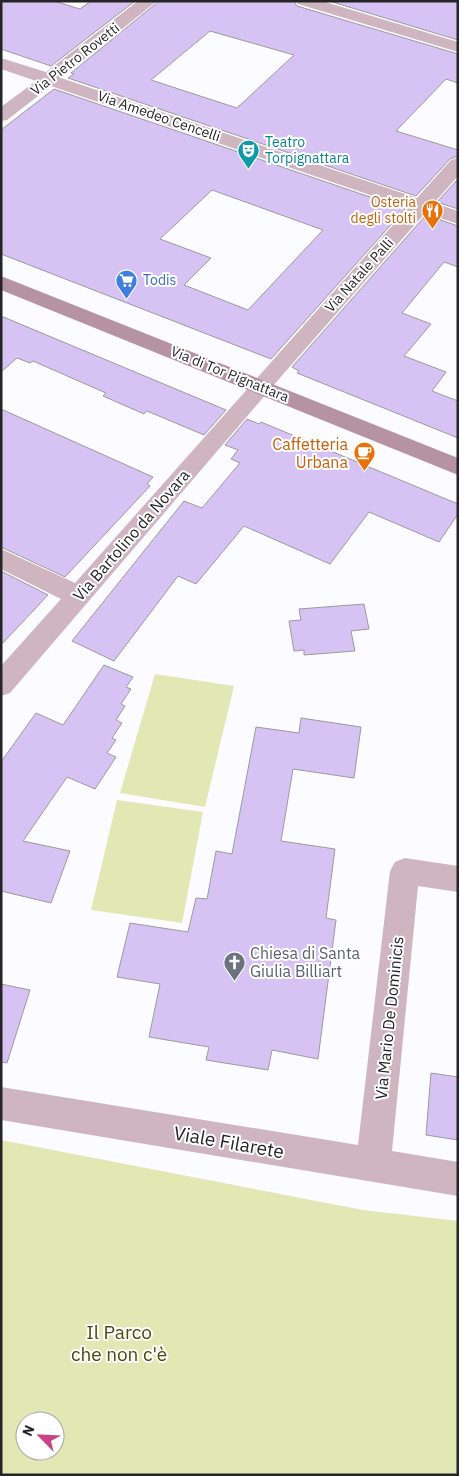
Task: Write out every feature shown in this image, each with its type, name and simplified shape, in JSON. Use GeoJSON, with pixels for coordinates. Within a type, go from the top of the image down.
{"type":"FeatureCollection","features":[{"type":"Feature","properties":{"kind":"main road","name":"Via di Tor Pignattara"},"geometry":{"type":"LineString","coordinates":[[1,282],[458,467]]}},
{"type":"Feature","properties":{"kind":"street","name":"Via Pietro Rovetti"},"geometry":{"type":"LineString","coordinates":[[1,116],[149,1]]}},
{"type":"Feature","properties":{"kind":"street"},"geometry":{"type":"LineString","coordinates":[[304,1],[458,47]]}},
{"type":"Feature","properties":{"kind":"street","name":"Via Amedeo Cencelli"},"geometry":{"type":"LineString","coordinates":[[1,63],[458,218]]}},
{"type":"Feature","properties":{"kind":"street","name":"Via Natale Palli"},"geometry":{"type":"LineString","coordinates":[[260,386],[458,164]]}},
{"type":"Feature","properties":{"kind":"street","name":"Via Bartolino da Novara"},"geometry":{"type":"LineString","coordinates":[[1,685],[260,386]]}},
{"type":"Feature","properties":{"kind":"street"},"geometry":{"type":"LineString","coordinates":[[1,558],[78,596]]}},
{"type":"Feature","properties":{"kind":"street","name":"Via Mario De Dominicis"},"geometry":{"type":"LineString","coordinates":[[372,1166],[405,871],[458,879]]}},
{"type":"Feature","properties":{"kind":"street","name":"Viale Filarete"},"geometry":{"type":"LineString","coordinates":[[1,1103],[458,1180]]}},
{"type":"Feature","properties":{"kind":"green space"},"geometry":{"type":"Polygon","coordinates":[[[155,674],[234,686],[205,807],[120,793],[155,674]]]}},
{"type":"Feature","properties":{"kind":"green space"},"geometry":{"type":"Polygon","coordinates":[[[117,800],[203,812],[182,923],[91,910],[117,800]]]}},
{"type":"Feature","properties":{"kind":"green space","name":"Il Parco che non c'è"},"geometry":{"type":"Polygon","coordinates":[[[1,1140],[363,1210],[458,1221],[458,1475],[1,1475],[1,1140]]]}},
{"type":"Feature","properties":{"kind":"building"},"geometry":{"type":"Polygon","coordinates":[[[1,1],[54,1],[80,9],[91,1],[135,1],[51,66],[1,49],[1,1]]]}},
{"type":"Feature","properties":{"kind":"building"},"geometry":{"type":"Polygon","coordinates":[[[159,1],[294,1],[297,6],[458,54],[458,83],[446,79],[396,131],[458,150],[458,156],[450,159],[416,196],[68,78],[74,74],[71,73],[159,1]],[[210,31],[151,80],[237,108],[294,55],[210,31]]]}},
{"type":"Feature","properties":{"kind":"building"},"geometry":{"type":"Polygon","coordinates":[[[329,1],[458,1],[458,40],[329,1]]]}},
{"type":"Feature","properties":{"kind":"building"},"geometry":{"type":"Polygon","coordinates":[[[54,89],[405,209],[271,359],[1,254],[1,130],[54,89]],[[212,190],[160,239],[211,258],[184,285],[248,310],[323,230],[212,190]]]}},
{"type":"Feature","properties":{"kind":"building"},"geometry":{"type":"Polygon","coordinates":[[[458,179],[458,209],[437,202],[458,179]]]}},
{"type":"Feature","properties":{"kind":"building"},"geometry":{"type":"Polygon","coordinates":[[[426,215],[458,226],[458,267],[444,262],[402,313],[431,324],[404,356],[446,372],[432,391],[458,401],[458,438],[297,373],[299,371],[292,367],[426,215]]]}},
{"type":"Feature","properties":{"kind":"building"},"geometry":{"type":"Polygon","coordinates":[[[1,316],[226,410],[204,435],[147,411],[144,414],[103,396],[106,393],[33,361],[30,363],[17,358],[1,372],[1,316]]]}},
{"type":"Feature","properties":{"kind":"building"},"geometry":{"type":"Polygon","coordinates":[[[1,409],[153,477],[147,484],[150,486],[65,577],[1,547],[1,409]]]}},
{"type":"Feature","properties":{"kind":"building"},"geometry":{"type":"Polygon","coordinates":[[[247,419],[259,424],[261,422],[458,504],[458,514],[439,542],[369,512],[330,564],[244,526],[196,584],[178,576],[114,661],[72,641],[184,501],[202,508],[240,463],[231,459],[238,450],[225,445],[247,419]]]}},
{"type":"Feature","properties":{"kind":"building"},"geometry":{"type":"Polygon","coordinates":[[[1,571],[48,595],[1,645],[1,571]]]}},
{"type":"Feature","properties":{"kind":"building"},"geometry":{"type":"Polygon","coordinates":[[[364,604],[369,629],[351,631],[355,651],[304,655],[304,650],[294,651],[289,621],[301,620],[299,609],[364,604]]]}},
{"type":"Feature","properties":{"kind":"building"},"geometry":{"type":"Polygon","coordinates":[[[104,665],[133,677],[126,687],[131,689],[121,704],[125,706],[116,720],[122,723],[112,738],[116,740],[107,753],[116,757],[95,789],[67,777],[23,841],[70,851],[51,903],[1,891],[1,762],[36,713],[63,725],[104,665]]]}},
{"type":"Feature","properties":{"kind":"building","name":"Chiesa di Santa Giulia Billiart"},"geometry":{"type":"Polygon","coordinates":[[[301,718],[361,727],[354,778],[293,769],[281,841],[335,849],[326,918],[336,920],[318,1059],[272,1050],[268,1070],[206,1060],[209,1047],[149,1037],[160,984],[117,977],[130,923],[188,932],[196,898],[207,899],[216,851],[232,854],[256,727],[299,733],[301,718]]]}},
{"type":"Feature","properties":{"kind":"building"},"geometry":{"type":"Polygon","coordinates":[[[1,984],[30,990],[7,1063],[1,1062],[1,984]]]}},
{"type":"Feature","properties":{"kind":"building"},"geometry":{"type":"Polygon","coordinates":[[[431,1073],[458,1077],[458,1140],[426,1135],[431,1073]]]}},
{"type":"Feature","properties":{"kind":"place","name":"Teatro Torpignattara"},"geometry":{"type":"Point","coordinates":[249,169]}},
{"type":"Feature","properties":{"kind":"place","name":"Osteria degli stolti"},"geometry":{"type":"Point","coordinates":[432,229]}},
{"type":"Feature","properties":{"kind":"place","name":"Todis"},"geometry":{"type":"Point","coordinates":[127,299]}},
{"type":"Feature","properties":{"kind":"place","name":"Caffetteria Urbana"},"geometry":{"type":"Point","coordinates":[364,472]}},
{"type":"Feature","properties":{"kind":"place","name":"Chiesa di Santa Giulia Billiart"},"geometry":{"type":"Point","coordinates":[234,981]}}]}
